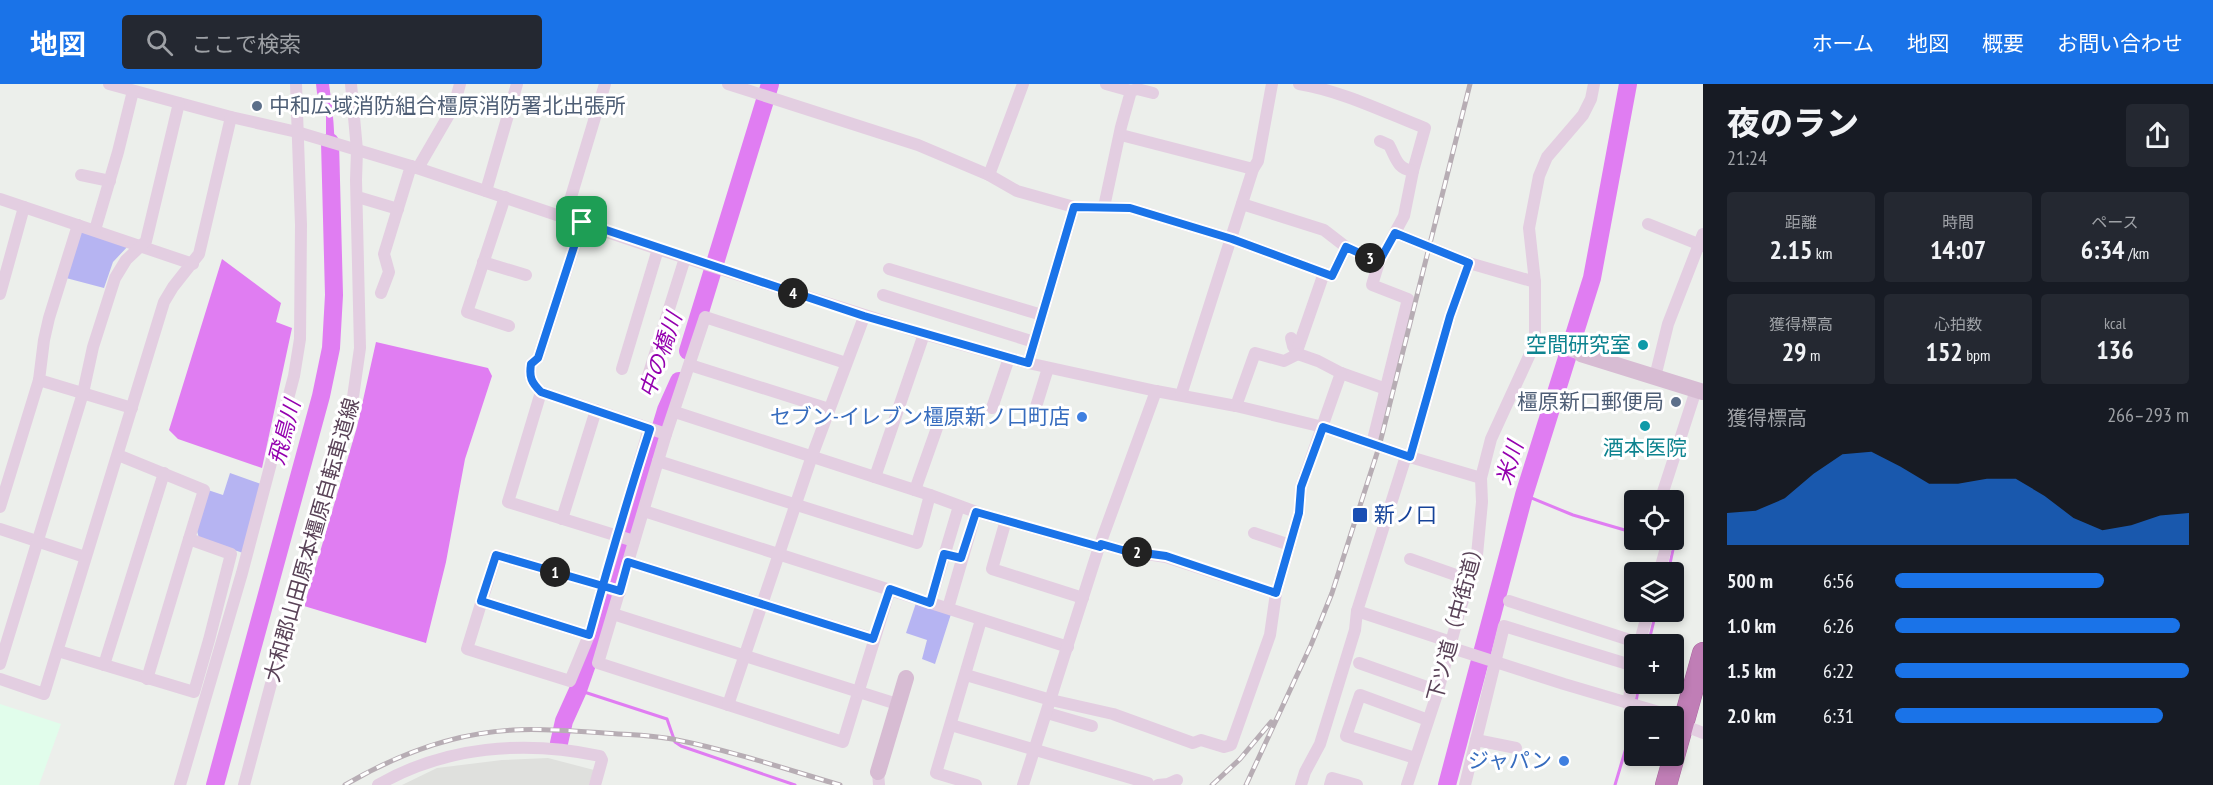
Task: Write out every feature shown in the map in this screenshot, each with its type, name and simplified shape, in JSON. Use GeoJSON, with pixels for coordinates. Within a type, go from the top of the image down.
{"type":"FeatureCollection","features":[{"type":"Feature","properties":{"kind":"highway"},"geometry":{"type":"LineString","coordinates":[[1684,723],[1703,653]]}},
{"type":"Feature","properties":{"kind":"highway"},"geometry":{"type":"LineString","coordinates":[[1666,785],[1672,766]]}},
{"type":"Feature","properties":{"kind":"street"},"geometry":{"type":"LineString","coordinates":[[109,84],[300,133],[414,167],[685,258],[924,334],[1048,368],[1236,406],[1323,427],[1408,457],[1481,478]]}},
{"type":"Feature","properties":{"kind":"street"},"geometry":{"type":"LineString","coordinates":[[180,785],[242,573],[294,376],[300,339],[301,225],[300,133],[296,84]]}},
{"type":"Feature","properties":{"kind":"street","name":"大和郡山田原本橿原自転車道線"},"geometry":{"type":"LineString","coordinates":[[244,785],[287,624],[350,418],[360,348],[351,84]]}},
{"type":"Feature","properties":{"kind":"street"},"geometry":{"type":"LineString","coordinates":[[381,292],[389,272],[384,254],[398,209],[414,167],[454,106],[460,84]]}},
{"type":"Feature","properties":{"kind":"street"},"geometry":{"type":"LineString","coordinates":[[486,191],[517,84]]}},
{"type":"Feature","properties":{"kind":"street"},"geometry":{"type":"LineString","coordinates":[[565,217],[605,84]]}},
{"type":"Feature","properties":{"kind":"street"},"geometry":{"type":"LineString","coordinates":[[728,84],[758,89],[890,135],[989,175],[1017,191],[1074,207],[1130,208],[1232,239],[1332,276],[1346,247]]}},
{"type":"Feature","properties":{"kind":"street"},"geometry":{"type":"LineString","coordinates":[[989,175],[1023,84]]}},
{"type":"Feature","properties":{"kind":"street"},"geometry":{"type":"LineString","coordinates":[[1106,84],[1131,92],[1137,89],[1153,93]]}},
{"type":"Feature","properties":{"kind":"street"},"geometry":{"type":"LineString","coordinates":[[1181,395],[1253,169],[1258,161],[1272,84]]}},
{"type":"Feature","properties":{"kind":"street"},"geometry":{"type":"LineString","coordinates":[[1299,84],[1314,86],[1349,98],[1425,128],[1404,216],[1379,262],[1372,285],[1408,299],[1372,444]]}},
{"type":"Feature","properties":{"kind":"street","name":"下ツ道（中街道）"},"geometry":{"type":"LineString","coordinates":[[1407,785],[1414,758],[1438,691],[1477,555],[1481,529],[1481,478],[1491,439],[1535,343],[1535,282],[1529,228],[1539,177],[1547,157],[1583,115],[1591,99],[1594,84]]}},
{"type":"Feature","properties":{"kind":"street"},"geometry":{"type":"LineString","coordinates":[[95,230],[133,91]]}},
{"type":"Feature","properties":{"kind":"street"},"geometry":{"type":"LineString","coordinates":[[1104,207],[1131,92]]}},
{"type":"Feature","properties":{"kind":"street"},"geometry":{"type":"LineString","coordinates":[[0,664],[83,393],[93,347],[115,278],[126,260],[146,241],[179,103]]}},
{"type":"Feature","properties":{"kind":"street"},"geometry":{"type":"LineString","coordinates":[[0,679],[44,694],[164,302],[199,254],[231,117]]}},
{"type":"Feature","properties":{"kind":"street"},"geometry":{"type":"LineString","coordinates":[[1120,135],[1253,169]]}},
{"type":"Feature","properties":{"kind":"street"},"geometry":{"type":"LineString","coordinates":[[1380,141],[1389,145],[1398,165],[1405,170],[1413,171]]}},
{"type":"Feature","properties":{"kind":"street"},"geometry":{"type":"LineString","coordinates":[[81,175],[110,181]]}},
{"type":"Feature","properties":{"kind":"street"},"geometry":{"type":"LineString","coordinates":[[505,197],[467,312],[509,326]]}},
{"type":"Feature","properties":{"kind":"street"},"geometry":{"type":"LineString","coordinates":[[361,198],[398,209]]}},
{"type":"Feature","properties":{"kind":"street"},"geometry":{"type":"LineString","coordinates":[[0,199],[193,264]]}},
{"type":"Feature","properties":{"kind":"street"},"geometry":{"type":"LineString","coordinates":[[1242,204],[1324,230],[1346,247],[1379,262]]}},
{"type":"Feature","properties":{"kind":"street"},"geometry":{"type":"LineString","coordinates":[[0,294],[24,207]]}},
{"type":"Feature","properties":{"kind":"street"},"geometry":{"type":"LineString","coordinates":[[1028,363],[1074,207]]}},
{"type":"Feature","properties":{"kind":"street"},"geometry":{"type":"LineString","coordinates":[[582,222],[538,358],[531,364],[532,382],[541,392],[658,431]]}},
{"type":"Feature","properties":{"kind":"street"},"geometry":{"type":"LineString","coordinates":[[1648,224],[1702,242],[1668,324],[1655,377]]}},
{"type":"Feature","properties":{"kind":"street"},"geometry":{"type":"LineString","coordinates":[[0,507],[39,380],[49,318],[78,225]]}},
{"type":"Feature","properties":{"kind":"street"},"geometry":{"type":"LineString","coordinates":[[1395,233],[1469,263],[1535,282]]}},
{"type":"Feature","properties":{"kind":"street"},"geometry":{"type":"LineString","coordinates":[[622,369],[658,249]]}},
{"type":"Feature","properties":{"kind":"street"},"geometry":{"type":"LineString","coordinates":[[648,376],[685,258]]}},
{"type":"Feature","properties":{"kind":"street"},"geometry":{"type":"LineString","coordinates":[[483,262],[526,275]]}},
{"type":"Feature","properties":{"kind":"street"},"geometry":{"type":"LineString","coordinates":[[1301,785],[1305,772],[1320,744],[1355,630],[1357,611],[1408,457],[1450,316],[1469,263]]}},
{"type":"Feature","properties":{"kind":"street"},"geometry":{"type":"LineString","coordinates":[[889,269],[1042,315]]}},
{"type":"Feature","properties":{"kind":"street"},"geometry":{"type":"LineString","coordinates":[[1236,406],[1255,353],[1284,361],[1298,352],[1324,273]]}},
{"type":"Feature","properties":{"kind":"street"},"geometry":{"type":"LineString","coordinates":[[883,295],[1034,342]]}},
{"type":"Feature","properties":{"kind":"street"},"geometry":{"type":"LineString","coordinates":[[728,705],[812,456],[864,316]]}},
{"type":"Feature","properties":{"kind":"street"},"geometry":{"type":"LineString","coordinates":[[846,363],[705,317],[675,412],[658,431],[625,538],[612,589],[613,614],[598,663],[843,742],[890,589]]}},
{"type":"Feature","properties":{"kind":"street"},"geometry":{"type":"LineString","coordinates":[[875,477],[924,334]]}},
{"type":"Feature","properties":{"kind":"street"},"geometry":{"type":"LineString","coordinates":[[1291,338],[1298,352],[1341,373],[1386,389]]}},
{"type":"Feature","properties":{"kind":"street"},"geometry":{"type":"LineString","coordinates":[[1535,343],[1548,344],[1700,391],[1664,490]]}},
{"type":"Feature","properties":{"kind":"street"},"geometry":{"type":"LineString","coordinates":[[993,408],[1009,358]]}},
{"type":"Feature","properties":{"kind":"street"},"geometry":{"type":"LineString","coordinates":[[690,365],[829,409]]}},
{"type":"Feature","properties":{"kind":"street"},"geometry":{"type":"LineString","coordinates":[[1035,410],[1048,368]]}},
{"type":"Feature","properties":{"kind":"street"},"geometry":{"type":"LineString","coordinates":[[966,675],[1051,700],[1113,714],[1192,743],[1201,740],[1224,747],[1231,745],[1270,635],[1276,593],[1299,513],[1301,487],[1341,373]]}},
{"type":"Feature","properties":{"kind":"street"},"geometry":{"type":"LineString","coordinates":[[39,380],[132,408]]}},
{"type":"Feature","properties":{"kind":"street"},"geometry":{"type":"LineString","coordinates":[[1023,785],[1100,546],[1156,391]]}},
{"type":"Feature","properties":{"kind":"street"},"geometry":{"type":"LineString","coordinates":[[541,392],[508,502],[625,538]]}},
{"type":"Feature","properties":{"kind":"street"},"geometry":{"type":"LineString","coordinates":[[562,519],[596,410]]}},
{"type":"Feature","properties":{"kind":"street"},"geometry":{"type":"LineString","coordinates":[[675,412],[976,512],[1100,546],[1166,556],[1276,593]]}},
{"type":"Feature","properties":{"kind":"street"},"geometry":{"type":"LineString","coordinates":[[915,490],[938,424]]}},
{"type":"Feature","properties":{"kind":"street"},"geometry":{"type":"LineString","coordinates":[[612,589],[496,555],[467,649],[476,654],[570,681],[589,635],[628,562],[625,538],[644,511],[658,461],[658,431]]}},
{"type":"Feature","properties":{"kind":"street"},"geometry":{"type":"LineString","coordinates":[[118,455],[204,490],[147,679]]}},
{"type":"Feature","properties":{"kind":"street"},"geometry":{"type":"LineString","coordinates":[[658,461],[917,543],[930,495]]}},
{"type":"Feature","properties":{"kind":"street"},"geometry":{"type":"LineString","coordinates":[[104,665],[164,473]]}},
{"type":"Feature","properties":{"kind":"street"},"geometry":{"type":"LineString","coordinates":[[930,603],[959,506]]}},
{"type":"Feature","properties":{"kind":"street"},"geometry":{"type":"LineString","coordinates":[[644,511],[1068,647]]}},
{"type":"Feature","properties":{"kind":"street"},"geometry":{"type":"LineString","coordinates":[[948,608],[976,512]]}},
{"type":"Feature","properties":{"kind":"street"},"geometry":{"type":"LineString","coordinates":[[1006,520],[992,569],[1083,598]]}},
{"type":"Feature","properties":{"kind":"street"},"geometry":{"type":"LineString","coordinates":[[0,529],[86,557]]}},
{"type":"Feature","properties":{"kind":"street"},"geometry":{"type":"LineString","coordinates":[[1254,533],[1290,545]]}},
{"type":"Feature","properties":{"kind":"street"},"geometry":{"type":"LineString","coordinates":[[58,651],[194,692],[231,554],[189,539]]}},
{"type":"Feature","properties":{"kind":"street"},"geometry":{"type":"LineString","coordinates":[[944,554],[961,558]]}},
{"type":"Feature","properties":{"kind":"street"},"geometry":{"type":"LineString","coordinates":[[1410,559],[1470,580]]}},
{"type":"Feature","properties":{"kind":"street"},"geometry":{"type":"LineString","coordinates":[[628,562],[873,639]]}},
{"type":"Feature","properties":{"kind":"street"},"geometry":{"type":"LineString","coordinates":[[481,601],[589,635]]}},
{"type":"Feature","properties":{"kind":"street"},"geometry":{"type":"LineString","coordinates":[[1509,601],[1624,639]]}},
{"type":"Feature","properties":{"kind":"street"},"geometry":{"type":"LineString","coordinates":[[1357,611],[1471,653],[1637,706]]}},
{"type":"Feature","properties":{"kind":"street"},"geometry":{"type":"LineString","coordinates":[[613,614],[897,704]]}},
{"type":"Feature","properties":{"kind":"street"},"geometry":{"type":"LineString","coordinates":[[976,785],[936,773],[981,620]]}},
{"type":"Feature","properties":{"kind":"street"},"geometry":{"type":"LineString","coordinates":[[1465,785],[1492,660],[1504,626],[1624,661]]}},
{"type":"Feature","properties":{"kind":"street"},"geometry":{"type":"LineString","coordinates":[[1359,663],[1438,691]]}},
{"type":"Feature","properties":{"kind":"street"},"geometry":{"type":"LineString","coordinates":[[878,778],[906,678]]}},
{"type":"Feature","properties":{"kind":"street"},"geometry":{"type":"LineString","coordinates":[[1634,694],[1634,705]]}},
{"type":"Feature","properties":{"kind":"street"},"geometry":{"type":"LineString","coordinates":[[1414,758],[1346,736],[1360,695],[1428,720]]}},
{"type":"Feature","properties":{"kind":"street"},"geometry":{"type":"LineString","coordinates":[[1047,713],[1092,726]]}},
{"type":"Feature","properties":{"kind":"street"},"geometry":{"type":"LineString","coordinates":[[1684,723],[1703,733]]}},
{"type":"Feature","properties":{"kind":"street"},"geometry":{"type":"LineString","coordinates":[[951,725],[1152,784],[1168,784],[1177,780]]}},
{"type":"Feature","properties":{"kind":"street"},"geometry":{"type":"LineString","coordinates":[[1476,740],[1516,748]]}},
{"type":"Feature","properties":{"kind":"street"},"geometry":{"type":"LineString","coordinates":[[378,785],[389,778],[462,753],[502,747],[529,747],[578,751],[600,756],[602,760],[595,785]]}},
{"type":"Feature","properties":{"kind":"street"},"geometry":{"type":"LineString","coordinates":[[1330,785],[1332,778],[1357,785]]}},
{"type":"Feature","properties":{"kind":"shaded area"},"geometry":{"type":"Polygon","coordinates":[[[316,84],[329,84],[332,103],[335,161],[326,170],[326,111],[317,93],[316,84]]]}},
{"type":"Feature","properties":{"kind":"shaded area"},"geometry":{"type":"Polygon","coordinates":[[[80,228],[129,245],[113,262],[104,288],[66,278],[80,228]]]}},
{"type":"Feature","properties":{"kind":"shaded area"},"geometry":{"type":"Polygon","coordinates":[[[222,259],[281,303],[276,322],[292,328],[262,468],[178,439],[169,430],[222,259]]]}},
{"type":"Feature","properties":{"kind":"shaded area"},"geometry":{"type":"Polygon","coordinates":[[[376,342],[488,368],[492,376],[465,459],[446,562],[426,643],[304,606],[357,427],[376,342]]]}},
{"type":"Feature","properties":{"kind":"shaded area"},"geometry":{"type":"Polygon","coordinates":[[[230,473],[261,484],[243,553],[199,538],[197,531],[208,490],[223,495],[230,473]]]}},
{"type":"Feature","properties":{"kind":"shaded area"},"geometry":{"type":"Polygon","coordinates":[[[916,603],[951,614],[935,664],[922,659],[927,640],[906,633],[916,603]]]}},
{"type":"Feature","properties":{"kind":"shaded area"},"geometry":{"type":"Polygon","coordinates":[[[0,704],[61,724],[39,785],[0,785],[0,704]]]}},
{"type":"Feature","properties":{"kind":"shaded area"},"geometry":{"type":"Polygon","coordinates":[[[548,758],[594,770],[589,785],[402,785],[437,768],[502,760],[548,758]]]}},
{"type":"Feature","properties":{"kind":"waterway","name":"中の橋川"},"geometry":{"type":"LineString","coordinates":[[688,351],[770,84]]}},
{"type":"Feature","properties":{"kind":"waterway","name":"米川"},"geometry":{"type":"LineString","coordinates":[[1447,785],[1524,495],[1592,278],[1628,84]]}},
{"type":"Feature","properties":{"kind":"waterway","name":"飛鳥川"},"geometry":{"type":"LineString","coordinates":[[215,785],[321,396],[331,348],[334,295],[330,142]]}},
{"type":"Feature","properties":{"kind":"waterway","name":"中の橋川"},"geometry":{"type":"LineString","coordinates":[[559,743],[564,721],[578,690],[606,609],[666,410],[679,381]]}},
{"type":"Feature","properties":{"kind":"waterway"},"geometry":{"type":"LineString","coordinates":[[1524,495],[1573,515],[1624,530]]}},
{"type":"Feature","properties":{"kind":"waterway"},"geometry":{"type":"LineString","coordinates":[[1670,562],[1673,550]]}},
{"type":"Feature","properties":{"kind":"waterway"},"geometry":{"type":"LineString","coordinates":[[1651,634],[1654,622]]}},
{"type":"Feature","properties":{"kind":"waterway"},"geometry":{"type":"LineString","coordinates":[[578,690],[667,719],[675,742],[681,746],[795,785]]}},
{"type":"Feature","properties":{"kind":"waterway"},"geometry":{"type":"LineString","coordinates":[[1636,702],[1637,694]]}},
{"type":"Feature","properties":{"kind":"waterway"},"geometry":{"type":"LineString","coordinates":[[1615,785],[1624,755]]}},
{"type":"Feature","properties":{"kind":"railway"},"geometry":{"type":"LineString","coordinates":[[1246,785],[1311,645],[1332,593],[1379,447],[1470,84]]}},
{"type":"Feature","properties":{"kind":"railway"},"geometry":{"type":"LineString","coordinates":[[1212,785],[1240,759],[1271,722]]}},
{"type":"Feature","properties":{"kind":"railway"},"geometry":{"type":"LineString","coordinates":[[345,785],[384,764],[426,747],[491,732],[536,729],[668,738],[739,755],[840,785]]}},
{"type":"Feature","properties":{"kind":"place","name":"中和広域消防組合橿原消防署北出張所"},"geometry":{"type":"Point","coordinates":[257,106]}},
{"type":"Feature","properties":{"kind":"place","name":"空間研究室"},"geometry":{"type":"Point","coordinates":[1643,345]}},
{"type":"Feature","properties":{"kind":"place","name":"橿原新口郵便局"},"geometry":{"type":"Point","coordinates":[1676,402]}},
{"type":"Feature","properties":{"kind":"place","name":"セブン-イレブン橿原新ノ口町店"},"geometry":{"type":"Point","coordinates":[1082,417]}},
{"type":"Feature","properties":{"kind":"place","name":"酒本医院"},"geometry":{"type":"Point","coordinates":[1645,426]}},
{"type":"Feature","properties":{"kind":"place","name":"新ノ口"},"geometry":{"type":"Point","coordinates":[1360,515]}},
{"type":"Feature","properties":{"kind":"place","name":"ジャパン"},"geometry":{"type":"Point","coordinates":[1564,761]}},
{"type":"Feature","properties":{"kind":"route"},"geometry":{"type":"LineString","coordinates":[[582,222],[538,358],[531,364],[532,382],[541,392],[650,429],[616,536],[603,586],[589,635],[481,601],[496,555],[603,586],[608,588],[620,591],[628,562],[873,639],[890,589],[930,603],[944,554],[961,558],[976,512],[1100,547],[1101,544],[1122,550],[1166,556],[1276,593],[1299,513],[1301,487],[1323,427],[1410,457],[1450,316],[1469,263],[1395,233],[1379,262],[1346,247],[1332,276],[1232,239],[1130,208],[1074,207],[1028,363],[864,316],[582,222]]}}]}
